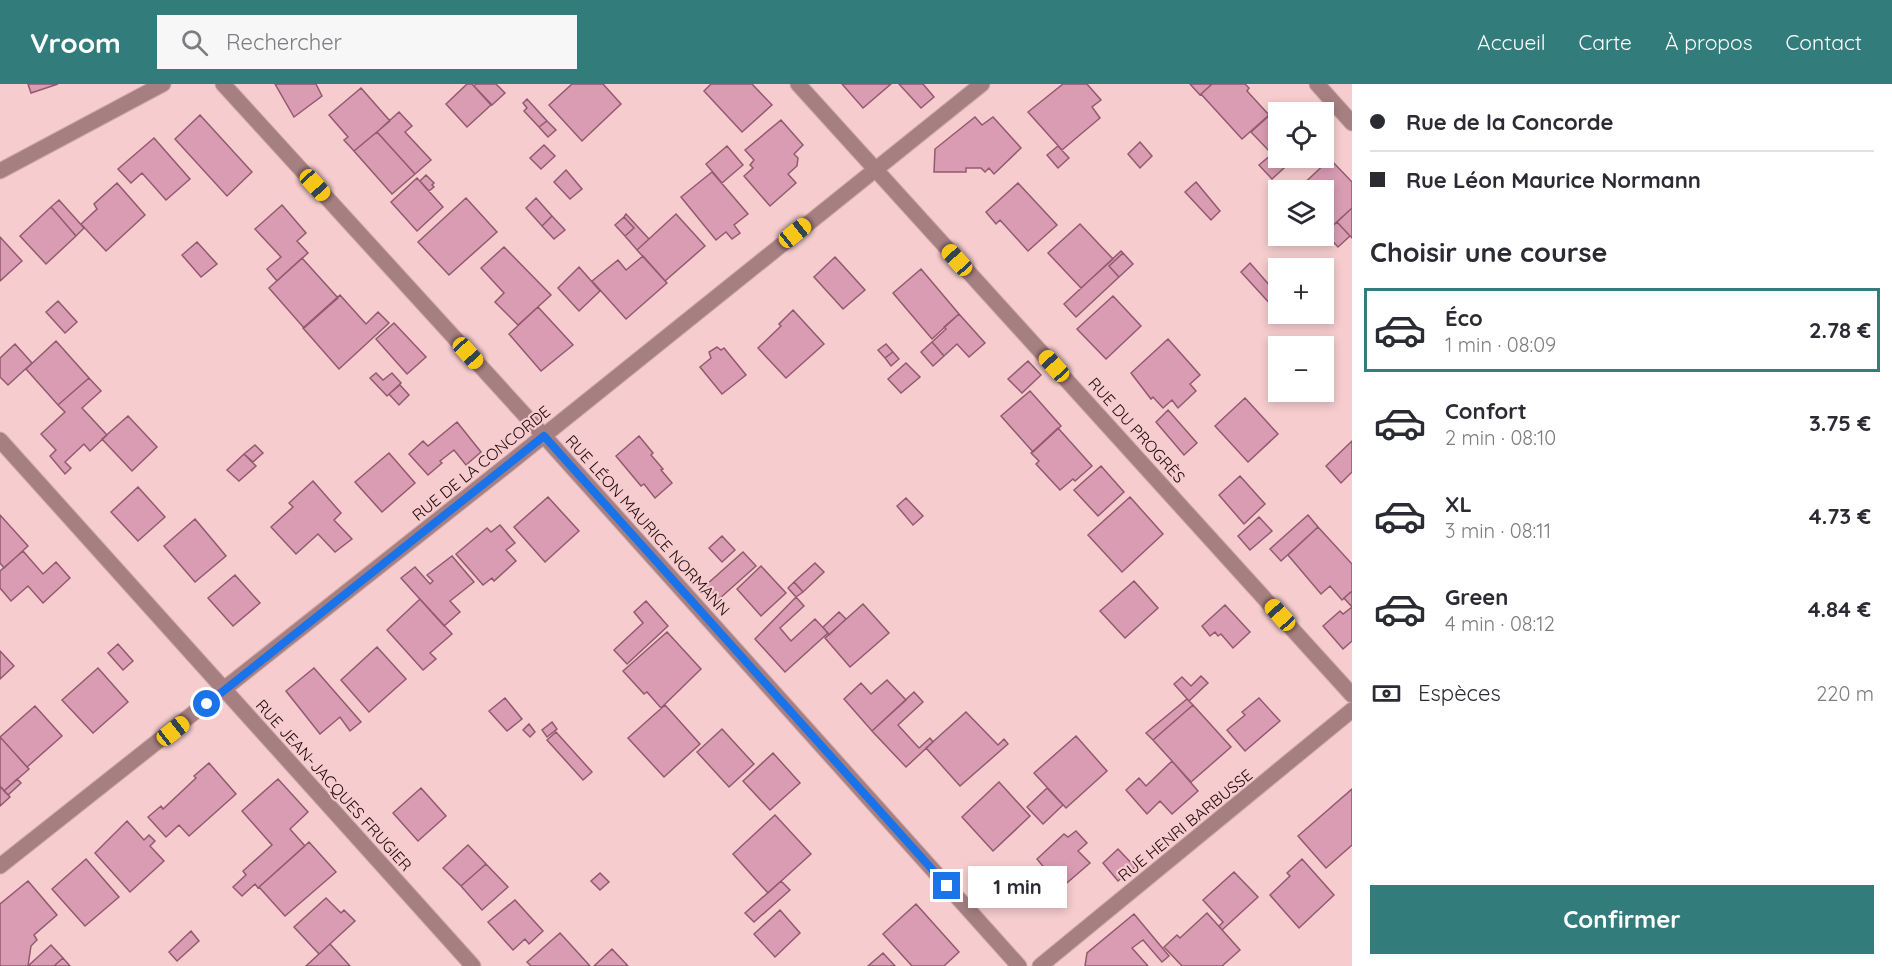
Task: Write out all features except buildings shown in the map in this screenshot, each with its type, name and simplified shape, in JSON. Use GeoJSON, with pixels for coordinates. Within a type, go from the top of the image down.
{"type":"FeatureCollection","features":[{"type":"Feature","properties":{"kind":"street"},"geometry":{"type":"LineString","coordinates":[[0,171],[163,84]]}},
{"type":"Feature","properties":{"kind":"street","name":"RUE LÉON MAURICE NORMANN"},"geometry":{"type":"LineString","coordinates":[[223,84],[544,436],[1019,966]]}},
{"type":"Feature","properties":{"kind":"street","name":"RUE DU PROGRÈS"},"geometry":{"type":"LineString","coordinates":[[798,84],[1352,695]]}},
{"type":"Feature","properties":{"kind":"street","name":"RUE DE LA CONCORDE"},"geometry":{"type":"LineString","coordinates":[[0,866],[544,436],[981,84]]}},
{"type":"Feature","properties":{"kind":"street"},"geometry":{"type":"LineString","coordinates":[[1317,84],[1352,123]]}},
{"type":"Feature","properties":{"kind":"street","name":"RUE JEAN-JACQUES FRUGIER"},"geometry":{"type":"LineString","coordinates":[[0,440],[473,966]]}},
{"type":"Feature","properties":{"kind":"street","name":"RUE HENRI BARBUSSE"},"geometry":{"type":"LineString","coordinates":[[1040,966],[1352,710]]}},
{"type":"Feature","properties":{"kind":"route"},"geometry":{"type":"LineString","coordinates":[[207,704],[544,436],[947,886]]}}]}
